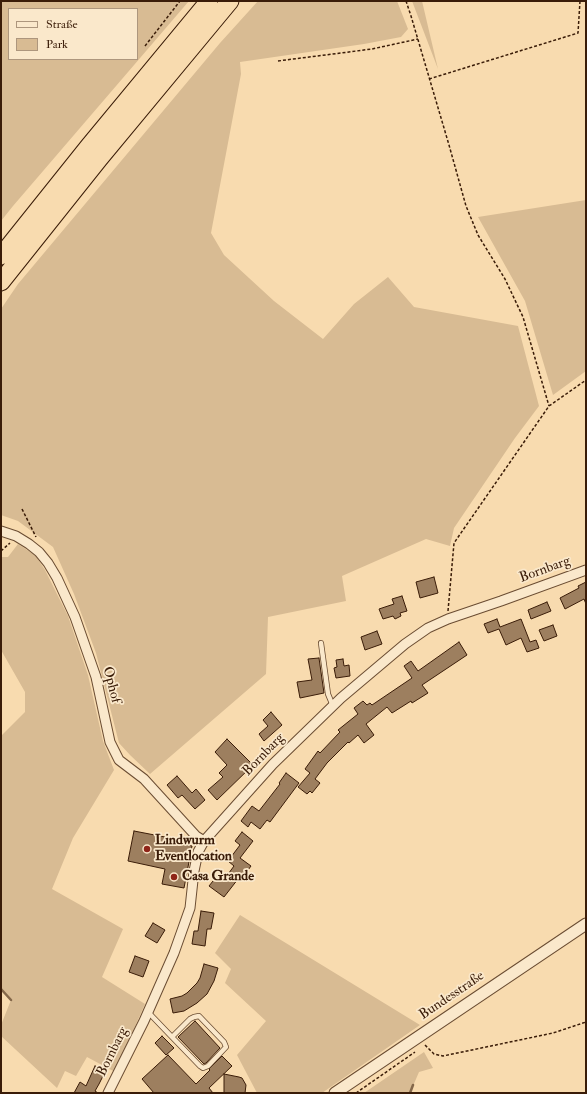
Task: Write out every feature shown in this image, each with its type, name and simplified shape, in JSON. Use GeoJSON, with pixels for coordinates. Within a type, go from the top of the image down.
{"type":"FeatureCollection","features":[{"type":"Feature","properties":{"kind":"highway"},"geometry":{"type":"LineString","coordinates":[[1,256],[84,152],[209,1]]}},
{"type":"Feature","properties":{"kind":"highway"},"geometry":{"type":"LineString","coordinates":[[1,282],[99,159],[230,1]]}},
{"type":"Feature","properties":{"kind":"street","name":"Ophof"},"geometry":{"type":"LineString","coordinates":[[1,531],[16,536],[39,552],[57,578],[75,617],[96,677],[110,742],[118,760],[144,779],[196,836],[204,841]]}},
{"type":"Feature","properties":{"kind":"street","name":"Bornbarg"},"geometry":{"type":"LineString","coordinates":[[108,1093],[148,1012],[174,953],[190,908],[194,870],[198,852],[204,841],[273,764],[333,706],[406,644],[428,628],[448,619],[586,570]]}},
{"type":"Feature","properties":{"kind":"street","name":"Bundesstraße"},"geometry":{"type":"LineString","coordinates":[[335,1093],[586,924]]}},
{"type":"Feature","properties":{"kind":"lane"},"geometry":{"type":"LineString","coordinates":[[321,643],[328,694],[333,706]]}},
{"type":"Feature","properties":{"kind":"lane"},"geometry":{"type":"LineString","coordinates":[[148,1012],[203,1068],[211,1064],[226,1047],[224,1042],[199,1016],[190,1019],[172,1036]]}},
{"type":"Feature","properties":{"kind":"path"},"geometry":{"type":"LineString","coordinates":[[144,46],[180,1]]}},
{"type":"Feature","properties":{"kind":"path"},"geometry":{"type":"LineString","coordinates":[[406,1],[466,206],[478,235],[505,279],[523,317],[549,406]]}},
{"type":"Feature","properties":{"kind":"path"},"geometry":{"type":"LineString","coordinates":[[429,79],[578,33],[580,1]]}},
{"type":"Feature","properties":{"kind":"path"},"geometry":{"type":"LineString","coordinates":[[278,61],[372,49],[418,39]]}},
{"type":"Feature","properties":{"kind":"path"},"geometry":{"type":"LineString","coordinates":[[448,619],[454,543],[549,406],[586,380]]}},
{"type":"Feature","properties":{"kind":"path"},"geometry":{"type":"LineString","coordinates":[[22,509],[38,542]]}},
{"type":"Feature","properties":{"kind":"path"},"geometry":{"type":"LineString","coordinates":[[1,551],[6,548],[16,536]]}},
{"type":"Feature","properties":{"kind":"path"},"geometry":{"type":"LineString","coordinates":[[419,1037],[434,1054],[443,1056],[553,1033],[586,1022]]}},
{"type":"Feature","properties":{"kind":"green space"},"geometry":{"type":"Polygon","coordinates":[[[1,1],[189,1],[1,221],[1,1]]]}},
{"type":"Feature","properties":{"kind":"green space"},"geometry":{"type":"Polygon","coordinates":[[[258,1],[397,1],[408,29],[401,37],[364,44],[240,62],[241,74],[211,233],[224,255],[274,301],[323,339],[354,304],[388,277],[414,307],[518,326],[539,406],[515,438],[454,528],[450,546],[426,539],[342,576],[346,601],[268,617],[266,674],[150,774],[119,743],[96,653],[74,594],[53,547],[18,521],[1,515],[1,309],[18,284],[220,43],[258,1]]]}},
{"type":"Feature","properties":{"kind":"green space"},"geometry":{"type":"Polygon","coordinates":[[[412,1],[422,1],[438,69],[412,1]]]}},
{"type":"Feature","properties":{"kind":"green space"},"geometry":{"type":"Polygon","coordinates":[[[586,200],[586,371],[553,395],[525,301],[478,217],[586,200]]]}},
{"type":"Feature","properties":{"kind":"green space"},"geometry":{"type":"Polygon","coordinates":[[[18,544],[35,555],[45,570],[68,616],[88,675],[103,741],[114,770],[73,838],[52,889],[123,929],[102,977],[145,1004],[115,1072],[87,1057],[76,1076],[65,1071],[57,1088],[1,1036],[1,1025],[11,1000],[1,989],[1,736],[25,712],[25,692],[1,650],[1,557],[8,557],[18,544]]]}},
{"type":"Feature","properties":{"kind":"green space"},"geometry":{"type":"Polygon","coordinates":[[[240,915],[420,1025],[322,1093],[257,1093],[237,1055],[266,1021],[225,983],[231,969],[215,953],[240,915]]]}},
{"type":"Feature","properties":{"kind":"green space"},"geometry":{"type":"Polygon","coordinates":[[[424,1052],[433,1068],[419,1072],[410,1093],[364,1093],[424,1052]]]}},
{"type":"Feature","properties":{"kind":"building"},"geometry":{"type":"Polygon","coordinates":[[[434,577],[438,593],[420,598],[416,582],[434,577]]]}},
{"type":"Feature","properties":{"kind":"building"},"geometry":{"type":"Polygon","coordinates":[[[586,582],[586,604],[584,599],[565,609],[560,598],[579,588],[578,586],[586,582]]]}},
{"type":"Feature","properties":{"kind":"building"},"geometry":{"type":"Polygon","coordinates":[[[402,596],[407,611],[400,613],[401,616],[395,619],[393,616],[383,619],[379,609],[394,604],[392,599],[402,596]]]}},
{"type":"Feature","properties":{"kind":"building"},"geometry":{"type":"Polygon","coordinates":[[[547,602],[551,611],[531,619],[528,610],[547,602]]]}},
{"type":"Feature","properties":{"kind":"building"},"geometry":{"type":"Polygon","coordinates":[[[497,619],[500,627],[521,619],[530,642],[536,640],[539,648],[527,652],[521,638],[506,645],[499,629],[488,633],[484,624],[497,619]]]}},
{"type":"Feature","properties":{"kind":"building"},"geometry":{"type":"Polygon","coordinates":[[[553,625],[557,636],[544,641],[539,630],[553,625]]]}},
{"type":"Feature","properties":{"kind":"building"},"geometry":{"type":"Polygon","coordinates":[[[377,631],[382,644],[365,650],[361,637],[377,631]]]}},
{"type":"Feature","properties":{"kind":"building"},"geometry":{"type":"Polygon","coordinates":[[[459,642],[467,655],[422,685],[428,693],[412,703],[411,701],[392,713],[387,707],[366,724],[374,735],[364,743],[358,735],[349,743],[348,742],[327,763],[315,779],[320,783],[312,793],[310,791],[307,794],[298,787],[310,773],[305,769],[318,751],[320,753],[340,732],[338,730],[358,714],[354,708],[363,701],[367,705],[370,703],[372,705],[412,678],[404,666],[411,661],[418,671],[459,642]]]}},
{"type":"Feature","properties":{"kind":"building"},"geometry":{"type":"Polygon","coordinates":[[[319,658],[324,693],[300,698],[297,682],[312,680],[308,659],[319,658]]]}},
{"type":"Feature","properties":{"kind":"building"},"geometry":{"type":"Polygon","coordinates":[[[343,659],[344,666],[349,665],[350,676],[336,678],[334,668],[337,667],[336,660],[343,659]]]}},
{"type":"Feature","properties":{"kind":"building"},"geometry":{"type":"Polygon","coordinates":[[[271,712],[282,725],[264,741],[259,734],[268,726],[263,720],[271,712]]]}},
{"type":"Feature","properties":{"kind":"building"},"geometry":{"type":"Polygon","coordinates":[[[227,739],[253,765],[217,800],[208,790],[223,777],[219,773],[227,765],[215,752],[227,739]]]}},
{"type":"Feature","properties":{"kind":"building"},"geometry":{"type":"Polygon","coordinates":[[[286,773],[299,783],[270,822],[267,820],[260,829],[251,822],[248,827],[241,821],[252,806],[259,811],[280,784],[279,783],[286,773]]]}},
{"type":"Feature","properties":{"kind":"building"},"geometry":{"type":"Polygon","coordinates":[[[177,776],[192,793],[196,789],[205,800],[195,809],[182,795],[178,798],[167,785],[177,776]]]}},
{"type":"Feature","properties":{"kind":"building"},"geometry":{"type":"Polygon","coordinates":[[[134,831],[165,837],[165,840],[192,846],[184,888],[162,884],[165,869],[128,861],[134,831]]]}},
{"type":"Feature","properties":{"kind":"building"},"geometry":{"type":"Polygon","coordinates":[[[242,832],[253,841],[240,858],[251,866],[240,881],[238,879],[224,897],[209,886],[217,876],[223,881],[234,866],[228,861],[240,845],[235,841],[242,832]]]}},
{"type":"Feature","properties":{"kind":"building"},"geometry":{"type":"Polygon","coordinates":[[[201,911],[214,913],[211,929],[207,929],[205,946],[192,944],[194,931],[198,931],[201,911]]]}},
{"type":"Feature","properties":{"kind":"building"},"geometry":{"type":"Polygon","coordinates":[[[153,923],[165,930],[157,943],[145,936],[153,923]]]}},
{"type":"Feature","properties":{"kind":"building"},"geometry":{"type":"Polygon","coordinates":[[[135,956],[149,961],[143,977],[129,972],[135,956]]]}},
{"type":"Feature","properties":{"kind":"building"},"geometry":{"type":"Polygon","coordinates":[[[204,964],[218,968],[214,981],[207,994],[197,1003],[184,1011],[173,1013],[170,999],[182,996],[197,983],[204,964]]]}},
{"type":"Feature","properties":{"kind":"building"},"geometry":{"type":"Polygon","coordinates":[[[195,1021],[220,1048],[204,1064],[178,1037],[195,1021]]]}},
{"type":"Feature","properties":{"kind":"building"},"geometry":{"type":"Polygon","coordinates":[[[162,1036],[174,1048],[166,1055],[155,1043],[162,1036]]]}},
{"type":"Feature","properties":{"kind":"building"},"geometry":{"type":"Polygon","coordinates":[[[168,1055],[196,1084],[222,1056],[232,1066],[209,1088],[213,1093],[154,1093],[142,1079],[168,1055]]]}},
{"type":"Feature","properties":{"kind":"building"},"geometry":{"type":"Polygon","coordinates":[[[95,1066],[106,1070],[95,1091],[98,1093],[74,1093],[80,1082],[86,1086],[95,1066]]]}},
{"type":"Feature","properties":{"kind":"building"},"geometry":{"type":"Polygon","coordinates":[[[224,1074],[242,1078],[246,1085],[245,1093],[224,1093],[224,1074]]]}},
{"type":"Feature","properties":{"kind":"waterway"},"geometry":{"type":"LineString","coordinates":[[1,989],[11,1000]]}},
{"type":"Feature","properties":{"kind":"waterway"},"geometry":{"type":"LineString","coordinates":[[410,1093],[413,1085]]}},
{"type":"Feature","properties":{"kind":"place","name":"Lindwurm Eventlocation"},"geometry":{"type":"Point","coordinates":[147,849]}},
{"type":"Feature","properties":{"kind":"place","name":"Casa Grande"},"geometry":{"type":"Point","coordinates":[174,877]}}]}
